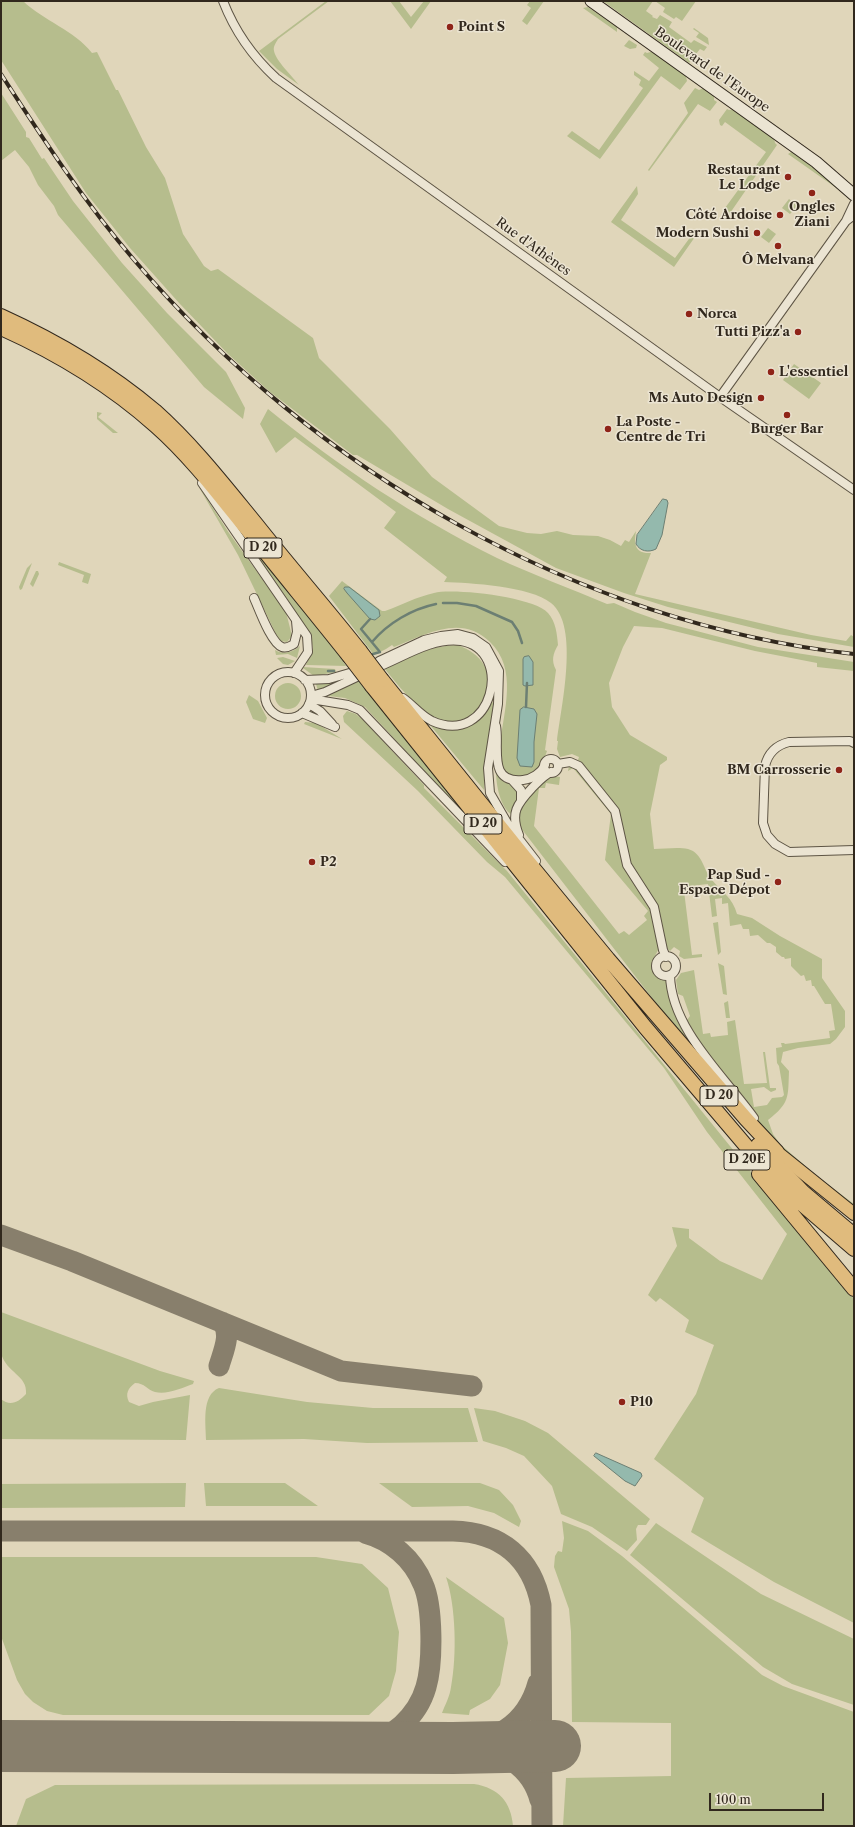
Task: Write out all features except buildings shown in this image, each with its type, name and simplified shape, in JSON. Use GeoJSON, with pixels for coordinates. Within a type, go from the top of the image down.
{"type":"FeatureCollection","features":[{"type":"Feature","properties":{"kind":"highway","name":"D 20"},"geometry":{"type":"LineString","coordinates":[[1,316],[35,332],[97,367],[166,421],[193,448],[226,486],[354,653]]}},
{"type":"Feature","properties":{"kind":"highway","name":"D 20"},"geometry":{"type":"LineString","coordinates":[[1,328],[36,344],[94,378],[130,404],[157,426],[174,443],[380,684],[639,996],[765,1153],[803,1192],[854,1235]]}},
{"type":"Feature","properties":{"kind":"highway","name":"D 20"},"geometry":{"type":"LineString","coordinates":[[380,684],[645,1027],[777,1180],[797,1200],[854,1249]]}},
{"type":"Feature","properties":{"kind":"highway","name":"D 20E"},"geometry":{"type":"LineString","coordinates":[[639,996],[746,1119],[777,1152]]}},
{"type":"Feature","properties":{"kind":"highway","name":"D 20E"},"geometry":{"type":"LineString","coordinates":[[645,1027],[726,1133],[854,1289]]}},
{"type":"Feature","properties":{"kind":"main road","name":"D 20E"},"geometry":{"type":"LineString","coordinates":[[777,1152],[854,1214]]}},
{"type":"Feature","properties":{"kind":"street","name":"Rue d'Athènes"},"geometry":{"type":"LineString","coordinates":[[223,1],[231,21],[244,43],[257,60],[276,78],[720,397],[854,490]]}},
{"type":"Feature","properties":{"kind":"street","name":"Boulevard de l'Europe"},"geometry":{"type":"LineString","coordinates":[[591,1],[816,162],[854,184]]}},
{"type":"Feature","properties":{"kind":"street","name":"Boulevard de l'Europe"},"geometry":{"type":"LineString","coordinates":[[816,162],[854,196]]}},
{"type":"Feature","properties":{"kind":"street"},"geometry":{"type":"LineString","coordinates":[[720,397],[846,221],[854,204]]}},
{"type":"Feature","properties":{"kind":"street"},"geometry":{"type":"LineString","coordinates":[[846,221],[854,215]]}},
{"type":"Feature","properties":{"kind":"street"},"geometry":{"type":"LineString","coordinates":[[174,443],[307,636],[309,646],[306,657],[294,674]]}},
{"type":"Feature","properties":{"kind":"street"},"geometry":{"type":"LineString","coordinates":[[254,598],[271,636],[277,644],[282,647],[287,648],[294,644],[298,632],[296,621]]}},
{"type":"Feature","properties":{"kind":"street"},"geometry":{"type":"LineString","coordinates":[[380,684],[406,699],[418,712],[431,720],[444,725],[460,725],[473,719],[484,710],[492,686],[491,672],[487,661],[481,652],[471,644],[460,641],[444,642],[428,646],[381,663],[424,640],[441,636],[458,634],[473,638],[486,647],[499,671],[495,719],[488,768],[490,793],[502,816],[523,845],[553,881],[608,959]]}},
{"type":"Feature","properties":{"kind":"street"},"geometry":{"type":"LineString","coordinates":[[305,680],[310,690],[310,699],[302,713],[289,718],[279,716],[270,709],[265,698],[266,688],[272,679],[282,673],[294,674],[305,680],[329,679],[355,675],[310,699]]}},
{"type":"Feature","properties":{"kind":"street"},"geometry":{"type":"LineString","coordinates":[[302,713],[335,727],[310,699]]}},
{"type":"Feature","properties":{"kind":"street"},"geometry":{"type":"LineString","coordinates":[[310,699],[348,705],[360,710],[522,880],[594,962]]}},
{"type":"Feature","properties":{"kind":"street"},"geometry":{"type":"LineString","coordinates":[[495,719],[498,735],[496,756],[498,769],[504,776],[512,780],[521,790],[521,800]]}},
{"type":"Feature","properties":{"kind":"street"},"geometry":{"type":"LineString","coordinates":[[854,743],[850,741],[789,742],[773,750],[766,760],[765,766],[763,823],[766,835],[775,844],[789,852],[854,850]]}},
{"type":"Feature","properties":{"kind":"street"},"geometry":{"type":"LineString","coordinates":[[512,780],[532,778],[540,772],[550,759],[556,760],[558,764]]}},
{"type":"Feature","properties":{"kind":"street"},"geometry":{"type":"LineString","coordinates":[[558,764],[570,762],[579,766],[615,811],[627,865],[654,907],[663,950],[666,956],[672,958],[675,964],[675,970],[670,975],[664,976],[657,970],[658,961],[666,956]]}},
{"type":"Feature","properties":{"kind":"street"},"geometry":{"type":"LineString","coordinates":[[523,845],[514,819],[517,807],[521,800],[542,778],[557,769],[558,764]]}},
{"type":"Feature","properties":{"kind":"street"},"geometry":{"type":"LineString","coordinates":[[545,765],[546,769],[551,772]]}},
{"type":"Feature","properties":{"kind":"street"},"geometry":{"type":"LineString","coordinates":[[670,975],[674,999],[688,1031],[777,1152]]}},
{"type":"Feature","properties":{"kind":"green space"},"geometry":{"type":"Polygon","coordinates":[[[1,1],[23,1],[31,8],[77,38],[92,53],[97,52],[116,90],[118,90],[146,147],[165,178],[183,234],[204,266],[211,271],[218,269],[313,338],[319,358],[390,429],[432,477],[499,526],[527,533],[541,534],[557,531],[573,535],[598,536],[621,546],[625,540],[629,542],[636,531],[635,543],[638,550],[645,553],[651,553],[635,594],[811,635],[846,641],[851,635],[854,637],[854,647],[778,634],[668,607],[624,593],[556,568],[448,509],[357,455],[353,455],[270,392],[228,354],[180,304],[130,248],[86,193],[1,60],[1,1]]]}},
{"type":"Feature","properties":{"kind":"green space"},"geometry":{"type":"Polygon","coordinates":[[[326,1],[329,1],[278,39],[274,46],[275,55],[299,85],[277,69],[259,51],[326,1]]]}},
{"type":"Feature","properties":{"kind":"green space"},"geometry":{"type":"Polygon","coordinates":[[[390,1],[399,1],[411,17],[424,1],[431,1],[411,29],[390,1]]]}},
{"type":"Feature","properties":{"kind":"green space"},"geometry":{"type":"Polygon","coordinates":[[[530,1],[544,1],[527,25],[522,21],[531,8],[527,5],[530,1]]]}},
{"type":"Feature","properties":{"kind":"green space"},"geometry":{"type":"Polygon","coordinates":[[[603,1],[653,1],[646,11],[653,16],[652,17],[657,19],[660,15],[672,22],[669,27],[691,43],[694,40],[707,47],[704,51],[700,49],[689,63],[603,1]]]}},
{"type":"Feature","properties":{"kind":"green space"},"geometry":{"type":"Polygon","coordinates":[[[655,1],[696,1],[682,21],[676,17],[674,19],[663,12],[665,8],[655,1]]]}},
{"type":"Feature","properties":{"kind":"green space"},"geometry":{"type":"Polygon","coordinates":[[[588,7],[617,27],[617,32],[583,8],[588,7]]]}},
{"type":"Feature","properties":{"kind":"green space"},"geometry":{"type":"Polygon","coordinates":[[[694,28],[708,38],[709,45],[696,37],[699,33],[693,29],[694,28]]]}},
{"type":"Feature","properties":{"kind":"green space"},"geometry":{"type":"Polygon","coordinates":[[[629,40],[637,45],[636,48],[630,49],[624,46],[629,40]]]}},
{"type":"Feature","properties":{"kind":"green space"},"geometry":{"type":"Polygon","coordinates":[[[654,51],[685,73],[687,81],[680,90],[661,76],[600,159],[567,136],[572,131],[599,150],[643,88],[639,85],[641,80],[634,75],[634,71],[649,81],[659,68],[643,55],[645,52],[647,53],[654,51]]]}},
{"type":"Feature","properties":{"kind":"green space"},"geometry":{"type":"Polygon","coordinates":[[[695,88],[699,90],[704,88],[714,95],[714,100],[717,102],[710,111],[698,104],[649,171],[648,170],[688,113],[684,103],[695,88]]]}},
{"type":"Feature","properties":{"kind":"green space"},"geometry":{"type":"Polygon","coordinates":[[[1,93],[26,132],[26,137],[29,138],[42,159],[44,158],[73,201],[122,263],[167,313],[226,372],[245,408],[243,419],[204,387],[58,215],[54,206],[38,185],[29,167],[15,150],[1,161],[1,93]]]}},
{"type":"Feature","properties":{"kind":"green space"},"geometry":{"type":"Polygon","coordinates":[[[727,109],[735,109],[774,138],[777,145],[728,216],[725,212],[725,208],[766,152],[725,122],[722,126],[720,125],[719,120],[727,109]]]}},
{"type":"Feature","properties":{"kind":"green space"},"geometry":{"type":"Polygon","coordinates":[[[793,151],[844,189],[842,192],[788,154],[793,151]]]}},
{"type":"Feature","properties":{"kind":"green space"},"geometry":{"type":"Polygon","coordinates":[[[637,186],[638,194],[621,220],[675,258],[694,232],[697,234],[674,267],[611,222],[637,186]]]}},
{"type":"Feature","properties":{"kind":"green space"},"geometry":{"type":"Polygon","coordinates":[[[789,199],[797,206],[790,214],[782,208],[789,199]]]}},
{"type":"Feature","properties":{"kind":"green space"},"geometry":{"type":"Polygon","coordinates":[[[768,228],[776,234],[769,243],[761,237],[768,228]]]}},
{"type":"Feature","properties":{"kind":"green space"},"geometry":{"type":"Polygon","coordinates":[[[794,364],[821,383],[809,399],[783,380],[794,364]]]}},
{"type":"Feature","properties":{"kind":"green space"},"geometry":{"type":"Polygon","coordinates":[[[268,409],[322,451],[378,490],[437,526],[497,558],[524,570],[607,604],[614,603],[666,623],[758,647],[854,662],[854,671],[817,667],[817,663],[755,651],[662,628],[634,626],[623,647],[609,683],[612,707],[630,735],[667,757],[667,760],[660,765],[650,814],[654,849],[680,848],[693,851],[700,858],[712,880],[733,903],[737,914],[752,918],[780,936],[822,959],[822,978],[845,1011],[845,1027],[830,1044],[798,1048],[783,1052],[781,1062],[789,1071],[788,1093],[784,1104],[768,1120],[773,1134],[780,1144],[818,1177],[854,1204],[854,1209],[798,1166],[769,1135],[703,1048],[687,1020],[690,1016],[683,996],[678,994],[676,980],[681,973],[694,970],[703,1034],[710,1033],[711,1037],[728,1035],[727,1022],[735,1020],[744,1084],[767,1083],[763,1052],[765,1052],[770,1088],[776,1088],[776,1090],[771,1092],[764,1087],[751,1089],[754,1107],[767,1105],[772,1098],[782,1097],[784,1095],[779,1066],[777,1063],[776,1048],[782,1047],[781,1043],[785,1044],[830,1038],[829,1031],[835,1030],[831,1004],[825,1004],[814,986],[812,986],[811,980],[806,981],[804,975],[801,976],[791,966],[791,958],[785,959],[782,957],[776,952],[776,947],[770,943],[767,943],[758,935],[750,936],[749,929],[743,929],[741,924],[730,926],[728,903],[722,904],[722,898],[715,899],[717,916],[712,917],[708,884],[691,886],[691,890],[684,891],[692,955],[702,954],[702,957],[684,959],[679,956],[680,951],[674,947],[670,951],[667,948],[658,905],[630,862],[619,809],[578,760],[579,757],[572,754],[560,757],[557,749],[565,688],[567,648],[565,629],[560,614],[551,603],[541,597],[515,589],[469,583],[444,582],[447,577],[384,528],[396,512],[295,437],[276,453],[260,424],[268,409]]]}},
{"type":"Feature","properties":{"kind":"green space"},"geometry":{"type":"Polygon","coordinates":[[[97,412],[102,413],[98,417],[118,433],[113,433],[97,419],[97,412]]]}},
{"type":"Feature","properties":{"kind":"green space"},"geometry":{"type":"Polygon","coordinates":[[[196,482],[229,533],[286,612],[292,636],[287,642],[280,641],[276,634],[238,555],[196,482]]]}},
{"type":"Feature","properties":{"kind":"green space"},"geometry":{"type":"Polygon","coordinates":[[[238,528],[346,666],[306,665],[313,648],[310,633],[246,544],[238,528]]]}},
{"type":"Feature","properties":{"kind":"green space"},"geometry":{"type":"Polygon","coordinates":[[[59,562],[91,574],[88,584],[82,582],[84,575],[58,565],[59,562]]]}},
{"type":"Feature","properties":{"kind":"green space"},"geometry":{"type":"Polygon","coordinates":[[[32,563],[22,589],[20,590],[19,587],[27,568],[32,563]]]}},
{"type":"Feature","properties":{"kind":"green space"},"geometry":{"type":"Polygon","coordinates":[[[36,571],[38,571],[39,574],[33,587],[30,584],[36,571]]]}},
{"type":"Feature","properties":{"kind":"green space"},"geometry":{"type":"Polygon","coordinates":[[[342,581],[382,611],[434,593],[458,592],[511,598],[540,607],[548,613],[557,632],[558,645],[553,657],[556,670],[545,750],[547,751],[539,768],[526,775],[513,778],[501,768],[499,750],[506,704],[507,677],[499,653],[490,642],[479,633],[467,629],[443,629],[430,632],[394,647],[392,645],[374,655],[329,596],[342,581]]]}},
{"type":"Feature","properties":{"kind":"green space"},"geometry":{"type":"Polygon","coordinates":[[[457,645],[476,655],[486,668],[489,683],[485,698],[477,710],[465,719],[450,722],[427,713],[407,695],[384,668],[411,656],[438,647],[457,645]]]}},
{"type":"Feature","properties":{"kind":"green space"},"geometry":{"type":"Polygon","coordinates":[[[300,646],[297,658],[288,654],[276,655],[275,650],[278,652],[288,652],[300,646]]]}},
{"type":"Feature","properties":{"kind":"green space"},"geometry":{"type":"Polygon","coordinates":[[[283,657],[295,661],[288,665],[283,664],[277,658],[283,657]]]}},
{"type":"Feature","properties":{"kind":"green space"},"geometry":{"type":"Polygon","coordinates":[[[303,667],[335,669],[336,672],[314,676],[303,667]]]}},
{"type":"Feature","properties":{"kind":"green space"},"geometry":{"type":"Polygon","coordinates":[[[357,679],[464,810],[462,812],[365,707],[345,698],[329,696],[357,679]]]}},
{"type":"Feature","properties":{"kind":"green space"},"geometry":{"type":"Polygon","coordinates":[[[288,683],[297,687],[301,696],[297,705],[288,709],[279,705],[275,696],[279,687],[288,683]]]}},
{"type":"Feature","properties":{"kind":"green space"},"geometry":{"type":"Polygon","coordinates":[[[334,683],[318,691],[316,684],[334,683]]]}},
{"type":"Feature","properties":{"kind":"green space"},"geometry":{"type":"Polygon","coordinates":[[[249,695],[258,701],[267,718],[265,723],[253,719],[246,702],[249,695]]]}},
{"type":"Feature","properties":{"kind":"green space"},"geometry":{"type":"Polygon","coordinates":[[[492,702],[494,704],[485,768],[484,790],[430,725],[448,729],[466,726],[481,717],[492,702]]]}},
{"type":"Feature","properties":{"kind":"green space"},"geometry":{"type":"Polygon","coordinates":[[[347,711],[356,714],[364,721],[424,785],[424,788],[507,871],[854,1299],[854,1623],[774,1582],[691,1532],[704,1498],[654,1459],[696,1394],[714,1345],[685,1332],[689,1320],[660,1298],[656,1302],[648,1295],[677,1246],[672,1227],[689,1229],[689,1238],[720,1261],[762,1280],[787,1234],[707,1132],[664,1068],[505,877],[487,862],[418,791],[344,722],[343,716],[347,711]]]}},
{"type":"Feature","properties":{"kind":"green space"},"geometry":{"type":"Polygon","coordinates":[[[305,722],[316,723],[342,739],[304,724],[305,722]]]}},
{"type":"Feature","properties":{"kind":"green space"},"geometry":{"type":"Polygon","coordinates":[[[569,766],[575,767],[613,813],[621,854],[651,907],[659,948],[653,960],[652,969],[657,977],[666,980],[677,1018],[688,1042],[686,1042],[517,823],[521,805],[527,795],[543,781],[549,778],[560,777],[559,785],[546,783],[545,788],[539,788],[534,826],[619,934],[624,931],[629,935],[647,920],[644,916],[648,911],[605,860],[611,814],[573,768],[568,771],[569,766]]]}},
{"type":"Feature","properties":{"kind":"green space"},"geometry":{"type":"Polygon","coordinates":[[[496,771],[519,794],[512,815],[504,807],[498,789],[496,771]]]}},
{"type":"Feature","properties":{"kind":"green space"},"geometry":{"type":"Polygon","coordinates":[[[718,922],[721,952],[718,955],[713,923],[718,922]]]}},
{"type":"Feature","properties":{"kind":"green space"},"geometry":{"type":"Polygon","coordinates":[[[718,963],[724,966],[727,995],[723,994],[718,963]]]}},
{"type":"Feature","properties":{"kind":"green space"},"geometry":{"type":"Polygon","coordinates":[[[728,1001],[730,1018],[726,1018],[724,1003],[728,1001]]]}},
{"type":"Feature","properties":{"kind":"green space"},"geometry":{"type":"Polygon","coordinates":[[[1,1312],[160,1371],[194,1381],[193,1384],[164,1393],[155,1392],[141,1384],[135,1383],[129,1389],[127,1394],[129,1402],[139,1406],[190,1395],[186,1440],[1,1439],[1,1399],[8,1403],[17,1401],[26,1394],[26,1388],[24,1382],[7,1365],[1,1353],[1,1312]]]}},
{"type":"Feature","properties":{"kind":"green space"},"geometry":{"type":"Polygon","coordinates":[[[219,1388],[307,1402],[373,1408],[468,1408],[478,1442],[367,1443],[304,1439],[206,1440],[205,1419],[207,1404],[209,1397],[219,1388]]]}},
{"type":"Feature","properties":{"kind":"green space"},"geometry":{"type":"Polygon","coordinates":[[[474,1408],[495,1411],[525,1421],[548,1433],[650,1519],[646,1525],[638,1525],[636,1529],[637,1540],[627,1551],[592,1527],[561,1514],[552,1486],[524,1456],[506,1448],[483,1441],[474,1408]]]}},
{"type":"Feature","properties":{"kind":"green space"},"geometry":{"type":"Polygon","coordinates":[[[186,1483],[185,1507],[1,1508],[1,1484],[186,1483]]]}},
{"type":"Feature","properties":{"kind":"green space"},"geometry":{"type":"Polygon","coordinates":[[[204,1483],[285,1483],[318,1506],[206,1506],[204,1483]]]}},
{"type":"Feature","properties":{"kind":"green space"},"geometry":{"type":"Polygon","coordinates":[[[379,1483],[480,1483],[499,1490],[513,1505],[521,1521],[519,1527],[494,1513],[468,1506],[412,1507],[379,1483]]]}},
{"type":"Feature","properties":{"kind":"green space"},"geometry":{"type":"Polygon","coordinates":[[[562,1521],[588,1531],[622,1556],[762,1675],[783,1686],[854,1712],[854,1826],[563,1826],[566,1778],[671,1776],[671,1723],[572,1722],[571,1632],[569,1609],[554,1567],[555,1556],[558,1551],[562,1552],[564,1538],[562,1521]]]}},
{"type":"Feature","properties":{"kind":"green space"},"geometry":{"type":"Polygon","coordinates":[[[656,1523],[761,1594],[854,1639],[854,1705],[792,1684],[763,1667],[630,1555],[656,1523]]]}},
{"type":"Feature","properties":{"kind":"green space"},"geometry":{"type":"Polygon","coordinates":[[[1,1557],[316,1557],[362,1564],[388,1588],[399,1632],[396,1671],[389,1696],[369,1715],[63,1715],[47,1711],[33,1702],[25,1694],[17,1680],[1,1636],[1,1557]]]}},
{"type":"Feature","properties":{"kind":"green space"},"geometry":{"type":"Polygon","coordinates":[[[446,1577],[504,1618],[508,1643],[500,1685],[490,1699],[470,1710],[469,1715],[442,1713],[449,1697],[453,1675],[455,1646],[454,1616],[446,1577]]]}},
{"type":"Feature","properties":{"kind":"green space"},"geometry":{"type":"Polygon","coordinates":[[[474,1784],[490,1789],[502,1798],[510,1810],[513,1826],[16,1826],[26,1799],[55,1785],[474,1784]]]}},
{"type":"Feature","properties":{"kind":"water"},"geometry":{"type":"Polygon","coordinates":[[[663,499],[667,500],[668,503],[662,535],[656,549],[650,551],[642,550],[636,544],[637,535],[663,499]]]}},
{"type":"Feature","properties":{"kind":"water"},"geometry":{"type":"Polygon","coordinates":[[[345,587],[349,587],[379,610],[380,616],[375,620],[370,619],[347,593],[344,589],[345,587]]]}},
{"type":"Feature","properties":{"kind":"water"},"geometry":{"type":"Polygon","coordinates":[[[529,656],[533,662],[533,685],[525,686],[523,685],[523,659],[524,657],[529,656]]]}},
{"type":"Feature","properties":{"kind":"water"},"geometry":{"type":"Polygon","coordinates":[[[524,707],[534,709],[537,714],[534,742],[534,762],[532,767],[520,766],[517,758],[520,710],[524,707]]]}},
{"type":"Feature","properties":{"kind":"water"},"geometry":{"type":"Polygon","coordinates":[[[596,1453],[641,1473],[642,1476],[635,1486],[625,1481],[594,1456],[596,1453]]]}},
{"type":"Feature","properties":{"kind":"waterway"},"geometry":{"type":"LineString","coordinates":[[443,603],[457,603],[476,606],[512,622],[518,631],[522,643]]}},
{"type":"Feature","properties":{"kind":"waterway"},"geometry":{"type":"LineString","coordinates":[[372,642],[385,629],[409,613],[436,604]]}},
{"type":"Feature","properties":{"kind":"waterway"},"geometry":{"type":"LineString","coordinates":[[370,619],[361,629],[380,652],[373,654]]}},
{"type":"Feature","properties":{"kind":"waterway"},"geometry":{"type":"LineString","coordinates":[[328,671],[334,671]]}},
{"type":"Feature","properties":{"kind":"waterway"},"geometry":{"type":"LineString","coordinates":[[526,707],[527,683]]}},
{"type":"Feature","properties":{"kind":"taxiway"},"geometry":{"type":"LineString","coordinates":[[1,1235],[72,1261],[341,1371],[472,1386]]}},
{"type":"Feature","properties":{"kind":"taxiway"},"geometry":{"type":"LineString","coordinates":[[219,1366],[226,1343],[226,1332],[222,1322]]}},
{"type":"Feature","properties":{"kind":"taxiway"},"geometry":{"type":"LineString","coordinates":[[1,1531],[453,1531],[486,1536],[500,1542],[522,1561],[537,1588],[541,1605],[542,1826]]}},
{"type":"Feature","properties":{"kind":"taxiway"},"geometry":{"type":"LineString","coordinates":[[337,1748],[371,1742],[395,1731],[402,1725],[417,1708],[426,1687],[430,1664],[431,1635],[429,1606],[419,1575],[400,1552],[384,1540],[365,1533]]}},
{"type":"Feature","properties":{"kind":"taxiway"},"geometry":{"type":"LineString","coordinates":[[453,1748],[468,1745],[495,1736],[517,1721],[533,1698],[538,1683]]}},
{"type":"Feature","properties":{"kind":"taxiway"},"geometry":{"type":"LineString","coordinates":[[469,1748],[492,1751],[514,1762],[530,1778],[540,1800]]}},
{"type":"Feature","properties":{"kind":"runway"},"geometry":{"type":"LineString","coordinates":[[1,1746],[453,1748],[555,1746]]}},
{"type":"Feature","properties":{"kind":"railway"},"geometry":{"type":"LineString","coordinates":[[1,74],[82,193],[135,261],[206,337],[284,407],[368,469],[458,525],[552,571],[650,609],[751,637],[854,654]]}},
{"type":"Feature","properties":{"kind":"place","name":"Point S"},"geometry":{"type":"Point","coordinates":[450,27]}},
{"type":"Feature","properties":{"kind":"place","name":"Restaurant Le Lodge"},"geometry":{"type":"Point","coordinates":[788,177]}},
{"type":"Feature","properties":{"kind":"place","name":"Ongles Ziani"},"geometry":{"type":"Point","coordinates":[812,193]}},
{"type":"Feature","properties":{"kind":"place","name":"Côté Ardoise"},"geometry":{"type":"Point","coordinates":[780,215]}},
{"type":"Feature","properties":{"kind":"place","name":"Modern Sushi"},"geometry":{"type":"Point","coordinates":[757,233]}},
{"type":"Feature","properties":{"kind":"place","name":"Ô Melvana"},"geometry":{"type":"Point","coordinates":[778,246]}},
{"type":"Feature","properties":{"kind":"place","name":"Norca"},"geometry":{"type":"Point","coordinates":[689,314]}},
{"type":"Feature","properties":{"kind":"place","name":"Tutti Pizz'a"},"geometry":{"type":"Point","coordinates":[798,332]}},
{"type":"Feature","properties":{"kind":"place","name":"L'essentiel"},"geometry":{"type":"Point","coordinates":[771,372]}},
{"type":"Feature","properties":{"kind":"place","name":"Ms Auto Design"},"geometry":{"type":"Point","coordinates":[761,398]}},
{"type":"Feature","properties":{"kind":"place","name":"Burger Bar"},"geometry":{"type":"Point","coordinates":[787,415]}},
{"type":"Feature","properties":{"kind":"place","name":"La Poste - Centre de Tri"},"geometry":{"type":"Point","coordinates":[608,429]}},
{"type":"Feature","properties":{"kind":"place","name":"BM Carrosserie"},"geometry":{"type":"Point","coordinates":[839,770]}},
{"type":"Feature","properties":{"kind":"place","name":"P2"},"geometry":{"type":"Point","coordinates":[312,862]}},
{"type":"Feature","properties":{"kind":"place","name":"Pap Sud - Espace Dépot"},"geometry":{"type":"Point","coordinates":[778,882]}},
{"type":"Feature","properties":{"kind":"place","name":"P10"},"geometry":{"type":"Point","coordinates":[622,1402]}}]}
